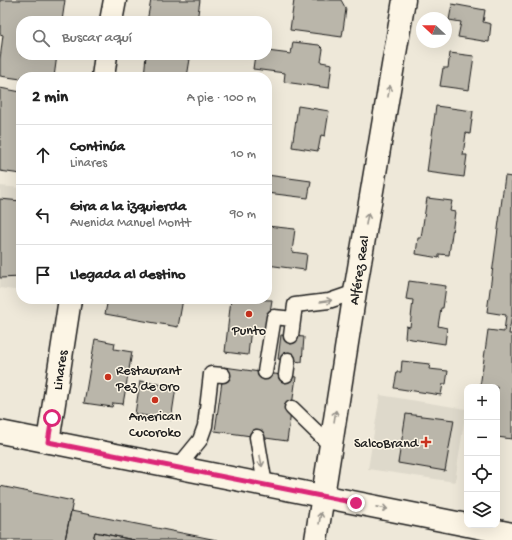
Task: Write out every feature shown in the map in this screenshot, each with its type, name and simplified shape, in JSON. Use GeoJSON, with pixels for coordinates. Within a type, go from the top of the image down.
{"type":"FeatureCollection","features":[{"type":"Feature","properties":{"kind":"main road"},"geometry":{"type":"LineString","coordinates":[[113,16],[115,0]]}},
{"type":"Feature","properties":{"kind":"main road","name":"Alférez Real"},"geometry":{"type":"LineString","coordinates":[[316,540],[324,497],[354,292],[404,0]]}},
{"type":"Feature","properties":{"kind":"main road"},"geometry":{"type":"LineString","coordinates":[[104,72],[105,60]]}},
{"type":"Feature","properties":{"kind":"main road","name":"Linares"},"geometry":{"type":"LineString","coordinates":[[48,442],[69,304]]}},
{"type":"Feature","properties":{"kind":"main road"},"geometry":{"type":"LineString","coordinates":[[0,432],[464,524]]}},
{"type":"Feature","properties":{"kind":"main road"},"geometry":{"type":"LineString","coordinates":[[477,528],[499,535]]}},
{"type":"Feature","properties":{"kind":"lane"},"geometry":{"type":"LineString","coordinates":[[291,336],[295,305],[329,301],[354,292]]}},
{"type":"Feature","properties":{"kind":"lane"},"geometry":{"type":"LineString","coordinates":[[265,372],[274,317],[294,319]]}},
{"type":"Feature","properties":{"kind":"lane"},"geometry":{"type":"LineString","coordinates":[[286,375],[288,360]]}},
{"type":"Feature","properties":{"kind":"lane"},"geometry":{"type":"LineString","coordinates":[[178,467],[210,427],[211,374],[223,375]]}},
{"type":"Feature","properties":{"kind":"lane"},"geometry":{"type":"LineString","coordinates":[[292,408],[331,446]]}},
{"type":"Feature","properties":{"kind":"lane"},"geometry":{"type":"LineString","coordinates":[[257,437],[265,485]]}},
{"type":"Feature","properties":{"kind":"shaded area"},"geometry":{"type":"Polygon","coordinates":[[[0,186],[16,188],[16,290],[0,288],[0,186]]]}},
{"type":"Feature","properties":{"kind":"shaded area"},"geometry":{"type":"Polygon","coordinates":[[[380,395],[464,409],[464,422],[455,482],[368,469],[380,395]]]}},
{"type":"Feature","properties":{"kind":"building"},"geometry":{"type":"Polygon","coordinates":[[[0,0],[65,0],[63,16],[16,16],[16,60],[56,60],[55,72],[16,72],[16,78],[0,76],[0,59],[3,35],[0,34],[0,0]]]}},
{"type":"Feature","properties":{"kind":"building"},"geometry":{"type":"Polygon","coordinates":[[[151,0],[200,0],[198,16],[148,16],[151,0]]]}},
{"type":"Feature","properties":{"kind":"building"},"geometry":{"type":"Polygon","coordinates":[[[294,0],[341,0],[346,9],[342,37],[290,30],[294,0]]]}},
{"type":"Feature","properties":{"kind":"building"},"geometry":{"type":"Polygon","coordinates":[[[452,4],[485,10],[483,22],[491,24],[489,42],[458,37],[461,22],[452,20],[452,12],[450,12],[452,4]]]}},
{"type":"Feature","properties":{"kind":"building"},"geometry":{"type":"Polygon","coordinates":[[[293,42],[319,45],[323,49],[321,62],[332,64],[329,88],[284,82],[285,73],[253,69],[254,60],[272,60],[272,52],[291,54],[293,42]]]}},
{"type":"Feature","properties":{"kind":"building"},"geometry":{"type":"Polygon","coordinates":[[[450,53],[474,56],[469,90],[440,86],[443,68],[448,68],[450,53]]]}},
{"type":"Feature","properties":{"kind":"building"},"geometry":{"type":"Polygon","coordinates":[[[146,60],[190,60],[188,72],[144,72],[146,60]]]}},
{"type":"Feature","properties":{"kind":"building"},"geometry":{"type":"Polygon","coordinates":[[[0,88],[16,91],[16,173],[0,171],[0,88]]]}},
{"type":"Feature","properties":{"kind":"building"},"geometry":{"type":"Polygon","coordinates":[[[298,106],[329,111],[325,136],[321,135],[318,151],[292,147],[298,106]]]}},
{"type":"Feature","properties":{"kind":"building"},"geometry":{"type":"Polygon","coordinates":[[[436,106],[473,111],[470,134],[466,133],[463,155],[467,155],[464,177],[427,172],[436,106]]]}},
{"type":"Feature","properties":{"kind":"building"},"geometry":{"type":"Polygon","coordinates":[[[272,176],[311,181],[308,198],[272,194],[272,176]]]}},
{"type":"Feature","properties":{"kind":"building"},"geometry":{"type":"Polygon","coordinates":[[[505,176],[512,177],[512,314],[509,334],[512,334],[512,439],[500,437],[500,384],[480,384],[488,330],[504,332],[506,315],[487,312],[505,176]]]}},
{"type":"Feature","properties":{"kind":"building"},"geometry":{"type":"Polygon","coordinates":[[[427,198],[452,201],[450,211],[455,212],[449,255],[439,254],[439,258],[416,254],[418,238],[421,238],[427,198]]]}},
{"type":"Feature","properties":{"kind":"building"},"geometry":{"type":"Polygon","coordinates":[[[0,199],[16,201],[16,277],[0,278],[0,199]]]}},
{"type":"Feature","properties":{"kind":"building"},"geometry":{"type":"Polygon","coordinates":[[[272,227],[295,229],[292,252],[307,254],[305,270],[272,266],[272,227]]]}},
{"type":"Feature","properties":{"kind":"building"},"geometry":{"type":"Polygon","coordinates":[[[409,281],[446,286],[443,308],[441,308],[438,326],[447,328],[445,344],[405,338],[406,326],[410,327],[413,300],[406,299],[409,281]]]}},
{"type":"Feature","properties":{"kind":"building"},"geometry":{"type":"Polygon","coordinates":[[[107,304],[182,304],[178,327],[105,314],[107,304]]]}},
{"type":"Feature","properties":{"kind":"building","name":"Punto"},"geometry":{"type":"Polygon","coordinates":[[[230,304],[271,304],[267,330],[251,328],[248,355],[225,352],[230,304]]]}},
{"type":"Feature","properties":{"kind":"building"},"geometry":{"type":"Polygon","coordinates":[[[281,335],[304,337],[302,362],[278,359],[281,335]]]}},
{"type":"Feature","properties":{"kind":"building","name":"Restaurant Pez de Oro"},"geometry":{"type":"Polygon","coordinates":[[[95,339],[115,343],[114,349],[132,352],[123,404],[113,403],[112,407],[84,403],[95,339]]]}},
{"type":"Feature","properties":{"kind":"building"},"geometry":{"type":"Polygon","coordinates":[[[402,361],[430,364],[429,369],[448,371],[446,384],[443,384],[441,395],[394,388],[397,372],[401,372],[402,361]]]}},
{"type":"Feature","properties":{"kind":"building"},"geometry":{"type":"Polygon","coordinates":[[[224,367],[296,377],[287,441],[215,431],[224,367]]]}},
{"type":"Feature","properties":{"kind":"building","name":"American Cucoroko"},"geometry":{"type":"Polygon","coordinates":[[[140,381],[176,387],[171,420],[135,414],[140,381]]]}},
{"type":"Feature","properties":{"kind":"building","name":"SalcoBrand"},"geometry":{"type":"Polygon","coordinates":[[[406,414],[454,420],[445,471],[398,463],[406,414]]]}},
{"type":"Feature","properties":{"kind":"building"},"geometry":{"type":"Polygon","coordinates":[[[0,486],[73,501],[65,540],[0,540],[0,486]]]}},
{"type":"Feature","properties":{"kind":"building"},"geometry":{"type":"Polygon","coordinates":[[[71,511],[217,540],[134,540],[95,532],[93,540],[65,540],[71,511]]]}},
{"type":"Feature","properties":{"kind":"building"},"geometry":{"type":"Polygon","coordinates":[[[95,532],[134,540],[93,540],[95,532]]]}},
{"type":"Feature","properties":{"kind":"place","name":"Punto"},"geometry":{"type":"Point","coordinates":[249,314]}},
{"type":"Feature","properties":{"kind":"place","name":"Restaurant Pez de Oro"},"geometry":{"type":"Point","coordinates":[108,377]}},
{"type":"Feature","properties":{"kind":"place","name":"American Cucoroko"},"geometry":{"type":"Point","coordinates":[155,400]}},
{"type":"Feature","properties":{"kind":"place","name":"SalcoBrand"},"geometry":{"type":"Point","coordinates":[426,442]}},
{"type":"Feature","properties":{"kind":"route"},"geometry":{"type":"LineString","coordinates":[[52,418],[48,442],[356,503]]}}]}
